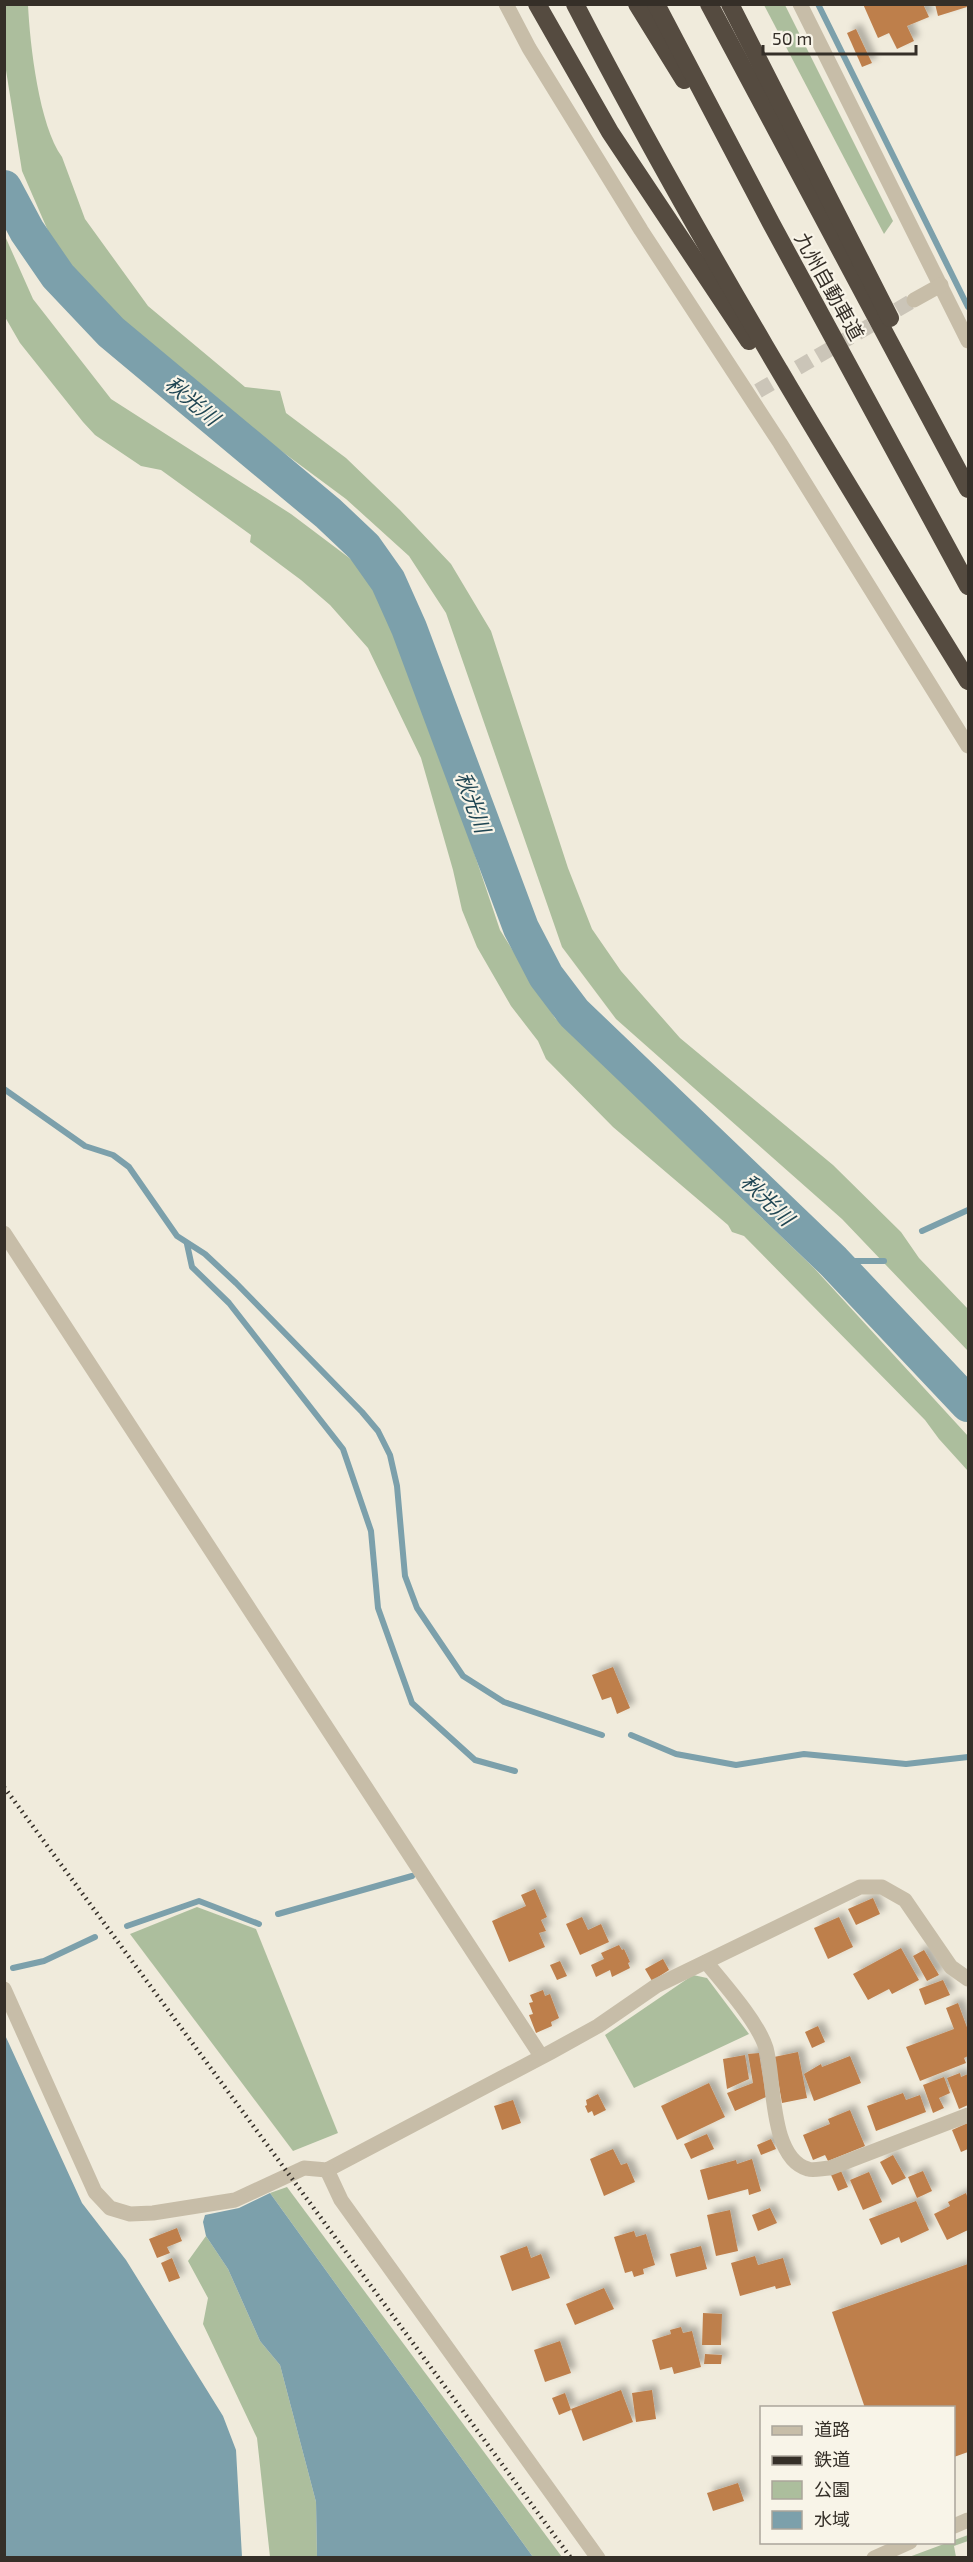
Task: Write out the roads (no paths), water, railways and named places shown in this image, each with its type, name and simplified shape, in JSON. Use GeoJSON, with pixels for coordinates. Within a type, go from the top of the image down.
{"type":"FeatureCollection","features":[{"type":"Feature","properties":{"kind":"highway"},"geometry":{"type":"LineString","coordinates":[[537,4],[610,132],[878,535]]}},
{"type":"Feature","properties":{"kind":"highway"},"geometry":{"type":"LineString","coordinates":[[575,4],[711,252],[878,535],[969,681]]}},
{"type":"Feature","properties":{"kind":"highway"},"geometry":{"type":"LineString","coordinates":[[637,4],[771,223]]}},
{"type":"Feature","properties":{"kind":"highway","name":"九州自動車道"},"geometry":{"type":"LineString","coordinates":[[656,4],[771,223],[969,586]]}},
{"type":"Feature","properties":{"kind":"highway","name":"九州自動車道"},"geometry":{"type":"LineString","coordinates":[[709,4],[968,488]]}},
{"type":"Feature","properties":{"kind":"highway"},"geometry":{"type":"LineString","coordinates":[[730,4],[903,343],[968,488]]}},
{"type":"Feature","properties":{"kind":"street"},"geometry":{"type":"LineString","coordinates":[[506,4],[529,48],[641,230],[753,394],[780,443],[969,746]]}},
{"type":"Feature","properties":{"kind":"street"},"geometry":{"type":"LineString","coordinates":[[800,4],[969,341]]}},
{"type":"Feature","properties":{"kind":"street"},"geometry":{"type":"LineString","coordinates":[[914,300],[941,285]]}},
{"type":"Feature","properties":{"kind":"street"},"geometry":{"type":"LineString","coordinates":[[4,1233],[541,2056]]}},
{"type":"Feature","properties":{"kind":"street"},"geometry":{"type":"LineString","coordinates":[[4,1989],[95,2192],[110,2208],[130,2214],[153,2213],[235,2200],[304,2168],[327,2170],[598,2026],[656,1986],[860,1887],[882,1887],[905,1900],[951,1967],[969,1979]]}},
{"type":"Feature","properties":{"kind":"street"},"geometry":{"type":"LineString","coordinates":[[706,1962],[744,2009],[766,2048],[777,2121],[785,2146],[797,2164],[810,2169],[831,2168],[969,2115]]}},
{"type":"Feature","properties":{"kind":"street"},"geometry":{"type":"LineString","coordinates":[[327,2170],[341,2200],[598,2558]]}},
{"type":"Feature","properties":{"kind":"street"},"geometry":{"type":"LineString","coordinates":[[955,2526],[969,2520]]}},
{"type":"Feature","properties":{"kind":"street"},"geometry":{"type":"LineString","coordinates":[[874,2558],[906,2544]]}},
{"type":"Feature","properties":{"kind":"water"},"geometry":{"type":"Polygon","coordinates":[[[5,2035],[82,2203],[126,2260],[223,2416],[236,2450],[242,2557],[5,2557],[5,2035]]]}},
{"type":"Feature","properties":{"kind":"water"},"geometry":{"type":"Polygon","coordinates":[[[270,2193],[533,2557],[317,2557],[316,2502],[280,2365],[260,2341],[228,2269],[206,2236],[203,2222],[205,2215],[239,2208],[270,2193]]]}},
{"type":"Feature","properties":{"kind":"waterway"},"geometry":{"type":"LineString","coordinates":[[818,4],[968,307]]}},
{"type":"Feature","properties":{"kind":"waterway","name":"秋光川"},"geometry":{"type":"LineString","coordinates":[[4,188],[27,231],[58,276],[111,332],[328,513],[364,547],[388,581],[409,628],[521,928],[546,976],[574,1013],[833,1261],[968,1404]]}},
{"type":"Feature","properties":{"kind":"waterway"},"geometry":{"type":"LineString","coordinates":[[4,1089],[85,1146],[113,1155],[129,1167],[177,1236],[205,1254],[236,1283],[378,1431],[390,1455],[397,1486],[405,1576],[417,1608],[463,1676],[504,1702],[602,1735]]}},
{"type":"Feature","properties":{"kind":"waterway"},"geometry":{"type":"LineString","coordinates":[[922,1231],[968,1210]]}},
{"type":"Feature","properties":{"kind":"waterway"},"geometry":{"type":"LineString","coordinates":[[187,1244],[192,1267],[229,1303],[343,1449],[371,1531],[378,1608],[412,1703],[475,1760],[515,1771]]}},
{"type":"Feature","properties":{"kind":"waterway"},"geometry":{"type":"LineString","coordinates":[[833,1261],[884,1261]]}},
{"type":"Feature","properties":{"kind":"waterway"},"geometry":{"type":"LineString","coordinates":[[631,1735],[676,1754],[736,1765],[804,1754],[906,1764],[968,1757]]}},
{"type":"Feature","properties":{"kind":"waterway"},"geometry":{"type":"LineString","coordinates":[[278,1914],[412,1876]]}},
{"type":"Feature","properties":{"kind":"waterway"},"geometry":{"type":"LineString","coordinates":[[127,1926],[199,1901],[259,1924]]}},
{"type":"Feature","properties":{"kind":"waterway"},"geometry":{"type":"LineString","coordinates":[[13,1968],[44,1961],[95,1937]]}},
{"type":"Feature","properties":{"kind":"tunnel"},"geometry":{"type":"LineString","coordinates":[[758,391],[914,300]]}},
{"type":"Feature","properties":{"kind":"railway"},"geometry":{"type":"LineString","coordinates":[[4,1787],[571,2558]]}}]}
